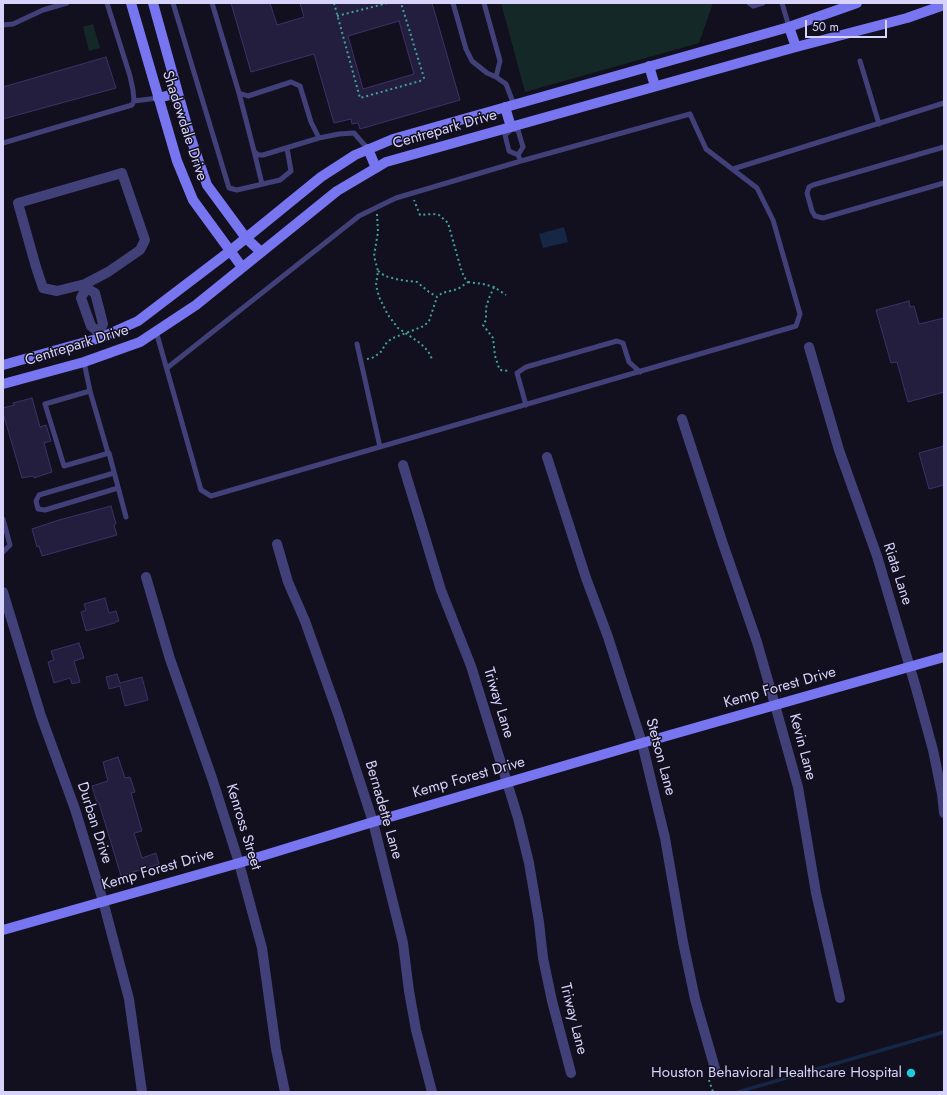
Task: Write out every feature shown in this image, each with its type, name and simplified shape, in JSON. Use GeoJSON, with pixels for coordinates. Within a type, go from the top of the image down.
{"type":"FeatureCollection","features":[{"type":"Feature","properties":{"kind":"street","name":"Shadowdale Drive"},"geometry":{"type":"LineString","coordinates":[[130,3],[176,161],[193,200],[242,267]]}},
{"type":"Feature","properties":{"kind":"street","name":"Shadowdale Drive"},"geometry":{"type":"LineString","coordinates":[[153,3],[190,136],[207,185],[246,238],[261,252]]}},
{"type":"Feature","properties":{"kind":"street","name":"Centrepark Drive"},"geometry":{"type":"LineString","coordinates":[[3,365],[99,335],[138,321],[230,251],[321,177],[355,155],[368,149],[393,139],[789,27],[857,3]]}},
{"type":"Feature","properties":{"kind":"street","name":"Centrepark Drive"},"geometry":{"type":"LineString","coordinates":[[3,384],[84,362],[140,342],[196,304],[337,191],[386,162],[512,128],[796,46],[907,18],[944,5]]}},
{"type":"Feature","properties":{"kind":"street"},"geometry":{"type":"LineString","coordinates":[[789,27],[796,46]]}},
{"type":"Feature","properties":{"kind":"street"},"geometry":{"type":"LineString","coordinates":[[649,66],[655,86]]}},
{"type":"Feature","properties":{"kind":"street"},"geometry":{"type":"LineString","coordinates":[[158,98],[178,93]]}},
{"type":"Feature","properties":{"kind":"street"},"geometry":{"type":"LineString","coordinates":[[509,106],[512,128]]}},
{"type":"Feature","properties":{"kind":"street"},"geometry":{"type":"LineString","coordinates":[[368,149],[376,168]]}},
{"type":"Feature","properties":{"kind":"street"},"geometry":{"type":"LineString","coordinates":[[86,286],[140,250],[145,240],[122,173],[18,203],[43,288],[57,290],[86,286],[95,293],[103,324],[99,335],[108,354]]}},
{"type":"Feature","properties":{"kind":"street","name":"Riata Lane"},"geometry":{"type":"LineString","coordinates":[[809,347],[839,450],[877,556],[910,667],[933,750],[942,794],[944,814]]}},
{"type":"Feature","properties":{"kind":"street","name":"Kevin Lane"},"geometry":{"type":"LineString","coordinates":[[682,419],[757,642],[776,705],[798,787],[816,893],[840,998]]}},
{"type":"Feature","properties":{"kind":"street","name":"Stetson Lane"},"geometry":{"type":"LineString","coordinates":[[547,457],[586,578],[608,637],[642,744],[665,838],[683,942],[695,999],[716,1072]]}},
{"type":"Feature","properties":{"kind":"street","name":"Triway Lane"},"geometry":{"type":"LineString","coordinates":[[403,465],[441,590],[470,666],[518,818],[539,922],[552,1001],[571,1073]]}},
{"type":"Feature","properties":{"kind":"street","name":"Bernadette Lane"},"geometry":{"type":"LineString","coordinates":[[277,544],[288,582],[305,621],[336,706],[372,822],[403,943],[416,1030],[432,1092]]}},
{"type":"Feature","properties":{"kind":"street","name":"Kenross Street"},"geometry":{"type":"LineString","coordinates":[[146,577],[170,659],[212,778],[239,863],[262,948],[276,1049],[285,1092]]}},
{"type":"Feature","properties":{"kind":"street","name":"Durban Drive"},"geometry":{"type":"LineString","coordinates":[[3,592],[41,716],[75,809],[103,901],[129,998],[142,1092]]}},
{"type":"Feature","properties":{"kind":"street","name":"Kemp Forest Drive"},"geometry":{"type":"LineString","coordinates":[[3,930],[239,863],[372,822],[944,657]]}},
{"type":"Feature","properties":{"kind":"lane"},"geometry":{"type":"LineString","coordinates":[[3,25],[13,24],[43,10],[67,3]]}},
{"type":"Feature","properties":{"kind":"lane"},"geometry":{"type":"LineString","coordinates":[[3,143],[132,105],[134,101],[130,76],[107,3]]}},
{"type":"Feature","properties":{"kind":"lane"},"geometry":{"type":"LineString","coordinates":[[172,3],[229,188],[237,190],[280,180],[291,171],[287,148]]}},
{"type":"Feature","properties":{"kind":"lane"},"geometry":{"type":"LineString","coordinates":[[212,3],[239,93],[262,184]]}},
{"type":"Feature","properties":{"kind":"lane"},"geometry":{"type":"LineString","coordinates":[[453,3],[466,50],[472,61],[487,73],[496,76],[506,84],[509,106]]}},
{"type":"Feature","properties":{"kind":"lane"},"geometry":{"type":"LineString","coordinates":[[484,3],[500,61],[496,76]]}},
{"type":"Feature","properties":{"kind":"lane"},"geometry":{"type":"LineString","coordinates":[[749,3],[753,6],[763,3]]}},
{"type":"Feature","properties":{"kind":"lane"},"geometry":{"type":"LineString","coordinates":[[782,3],[789,27]]}},
{"type":"Feature","properties":{"kind":"lane"},"geometry":{"type":"LineString","coordinates":[[860,61],[879,124]]}},
{"type":"Feature","properties":{"kind":"lane"},"geometry":{"type":"LineString","coordinates":[[239,93],[248,96],[291,82],[300,86],[311,122],[320,138]]}},
{"type":"Feature","properties":{"kind":"lane"},"geometry":{"type":"LineString","coordinates":[[134,101],[158,98]]}},
{"type":"Feature","properties":{"kind":"lane"},"geometry":{"type":"LineString","coordinates":[[733,169],[944,103]]}},
{"type":"Feature","properties":{"kind":"lane"},"geometry":{"type":"LineString","coordinates":[[156,331],[201,490],[211,496],[796,326],[800,314],[773,220],[757,188],[706,149],[690,114],[521,161],[396,198],[377,207],[359,216],[167,368]]}},
{"type":"Feature","properties":{"kind":"lane"},"geometry":{"type":"LineString","coordinates":[[518,155],[523,147],[518,130],[512,128],[505,135],[510,152],[518,155],[521,161]]}},
{"type":"Feature","properties":{"kind":"lane"},"geometry":{"type":"LineString","coordinates":[[254,151],[258,154],[264,155],[320,138],[354,133],[368,149]]}},
{"type":"Feature","properties":{"kind":"lane"},"geometry":{"type":"LineString","coordinates":[[944,147],[813,185],[809,187],[807,193],[812,211],[815,216],[822,218],[944,183]]}},
{"type":"Feature","properties":{"kind":"lane"},"geometry":{"type":"LineString","coordinates":[[526,404],[517,373],[526,367],[617,340],[623,343],[629,362],[640,372]]}},
{"type":"Feature","properties":{"kind":"lane"},"geometry":{"type":"LineString","coordinates":[[357,344],[380,447]]}},
{"type":"Feature","properties":{"kind":"lane"},"geometry":{"type":"LineString","coordinates":[[84,362],[90,391],[126,517]]}},
{"type":"Feature","properties":{"kind":"lane"},"geometry":{"type":"LineString","coordinates":[[90,391],[45,404],[64,466],[108,453]]}},
{"type":"Feature","properties":{"kind":"lane"},"geometry":{"type":"LineString","coordinates":[[114,473],[39,495],[36,501],[38,509],[45,510],[118,488]]}},
{"type":"Feature","properties":{"kind":"lane"},"geometry":{"type":"LineString","coordinates":[[3,520],[10,545],[3,552]]}},
{"type":"Feature","properties":{"kind":"path"},"geometry":{"type":"LineString","coordinates":[[334,3],[360,98],[366,98],[420,81],[424,78],[401,3]]}},
{"type":"Feature","properties":{"kind":"path"},"geometry":{"type":"LineString","coordinates":[[337,16],[388,3]]}},
{"type":"Feature","properties":{"kind":"path"},"geometry":{"type":"LineString","coordinates":[[411,194],[420,215],[439,215],[448,223],[462,273],[468,282]]}},
{"type":"Feature","properties":{"kind":"path"},"geometry":{"type":"LineString","coordinates":[[377,207],[378,232],[374,256],[378,271],[376,285],[378,297],[393,323],[428,350],[432,359]]}},
{"type":"Feature","properties":{"kind":"path"},"geometry":{"type":"LineString","coordinates":[[378,271],[385,276],[417,282],[429,292],[437,296]]}},
{"type":"Feature","properties":{"kind":"path"},"geometry":{"type":"LineString","coordinates":[[360,359],[372,358],[376,356],[383,350],[387,342],[393,338],[424,326],[429,321],[437,296],[442,293],[458,289],[468,282],[494,287],[506,295]]}},
{"type":"Feature","properties":{"kind":"path"},"geometry":{"type":"LineString","coordinates":[[494,287],[488,298],[486,320],[483,325],[493,338],[495,356],[500,370],[517,373]]}},
{"type":"Feature","properties":{"kind":"path"},"geometry":{"type":"LineString","coordinates":[[709,1080],[713,1092]]}},
{"type":"Feature","properties":{"kind":"green space"},"geometry":{"type":"Polygon","coordinates":[[[501,3],[713,3],[699,43],[525,92],[501,3]]]}},
{"type":"Feature","properties":{"kind":"green space"},"geometry":{"type":"Polygon","coordinates":[[[93,24],[100,48],[89,51],[83,27],[93,24]]]}},
{"type":"Feature","properties":{"kind":"water"},"geometry":{"type":"Polygon","coordinates":[[[564,227],[568,242],[543,248],[539,234],[564,227]]]}},
{"type":"Feature","properties":{"kind":"building"},"geometry":{"type":"Polygon","coordinates":[[[231,3],[270,3],[277,25],[304,17],[300,3],[432,3],[460,100],[360,129],[358,123],[352,124],[351,119],[334,123],[314,54],[251,72],[231,3]],[[399,21],[348,36],[363,89],[414,74],[399,21]]]}},
{"type":"Feature","properties":{"kind":"building"},"geometry":{"type":"Polygon","coordinates":[[[106,57],[116,88],[3,119],[3,87],[106,57]]]}},
{"type":"Feature","properties":{"kind":"building"},"geometry":{"type":"Polygon","coordinates":[[[909,301],[910,307],[914,306],[919,324],[944,318],[944,392],[908,402],[897,362],[891,363],[876,310],[909,301]]]}},
{"type":"Feature","properties":{"kind":"building"},"geometry":{"type":"Polygon","coordinates":[[[32,398],[40,427],[46,425],[51,441],[44,443],[52,472],[34,478],[33,476],[22,478],[3,413],[3,408],[14,405],[13,403],[32,398]]]}},
{"type":"Feature","properties":{"kind":"building"},"geometry":{"type":"Polygon","coordinates":[[[944,446],[944,485],[929,489],[919,453],[944,446]]]}},
{"type":"Feature","properties":{"kind":"building"},"geometry":{"type":"Polygon","coordinates":[[[111,506],[116,524],[114,525],[117,535],[42,556],[39,546],[37,547],[32,529],[111,506]]]}},
{"type":"Feature","properties":{"kind":"building"},"geometry":{"type":"Polygon","coordinates":[[[105,598],[109,613],[116,611],[119,621],[86,631],[81,612],[86,610],[84,604],[105,598]]]}},
{"type":"Feature","properties":{"kind":"building"},"geometry":{"type":"Polygon","coordinates":[[[79,643],[84,658],[74,661],[80,682],[72,684],[70,678],[54,683],[48,662],[54,660],[51,651],[79,643]]]}},
{"type":"Feature","properties":{"kind":"building"},"geometry":{"type":"Polygon","coordinates":[[[117,674],[120,683],[142,677],[148,700],[125,706],[120,686],[109,689],[106,677],[117,674]]]}},
{"type":"Feature","properties":{"kind":"building"},"geometry":{"type":"Polygon","coordinates":[[[118,757],[125,778],[130,777],[135,792],[131,793],[142,831],[134,833],[142,858],[156,853],[159,864],[121,876],[99,803],[97,803],[92,786],[108,781],[103,762],[118,757]]]}},
{"type":"Feature","properties":{"kind":"waterway"},"geometry":{"type":"LineString","coordinates":[[738,1092],[944,1032]]}},
{"type":"Feature","properties":{"kind":"place","name":"Houston Behavioral Healthcare Hospital"},"geometry":{"type":"Point","coordinates":[911,1073]}}]}
